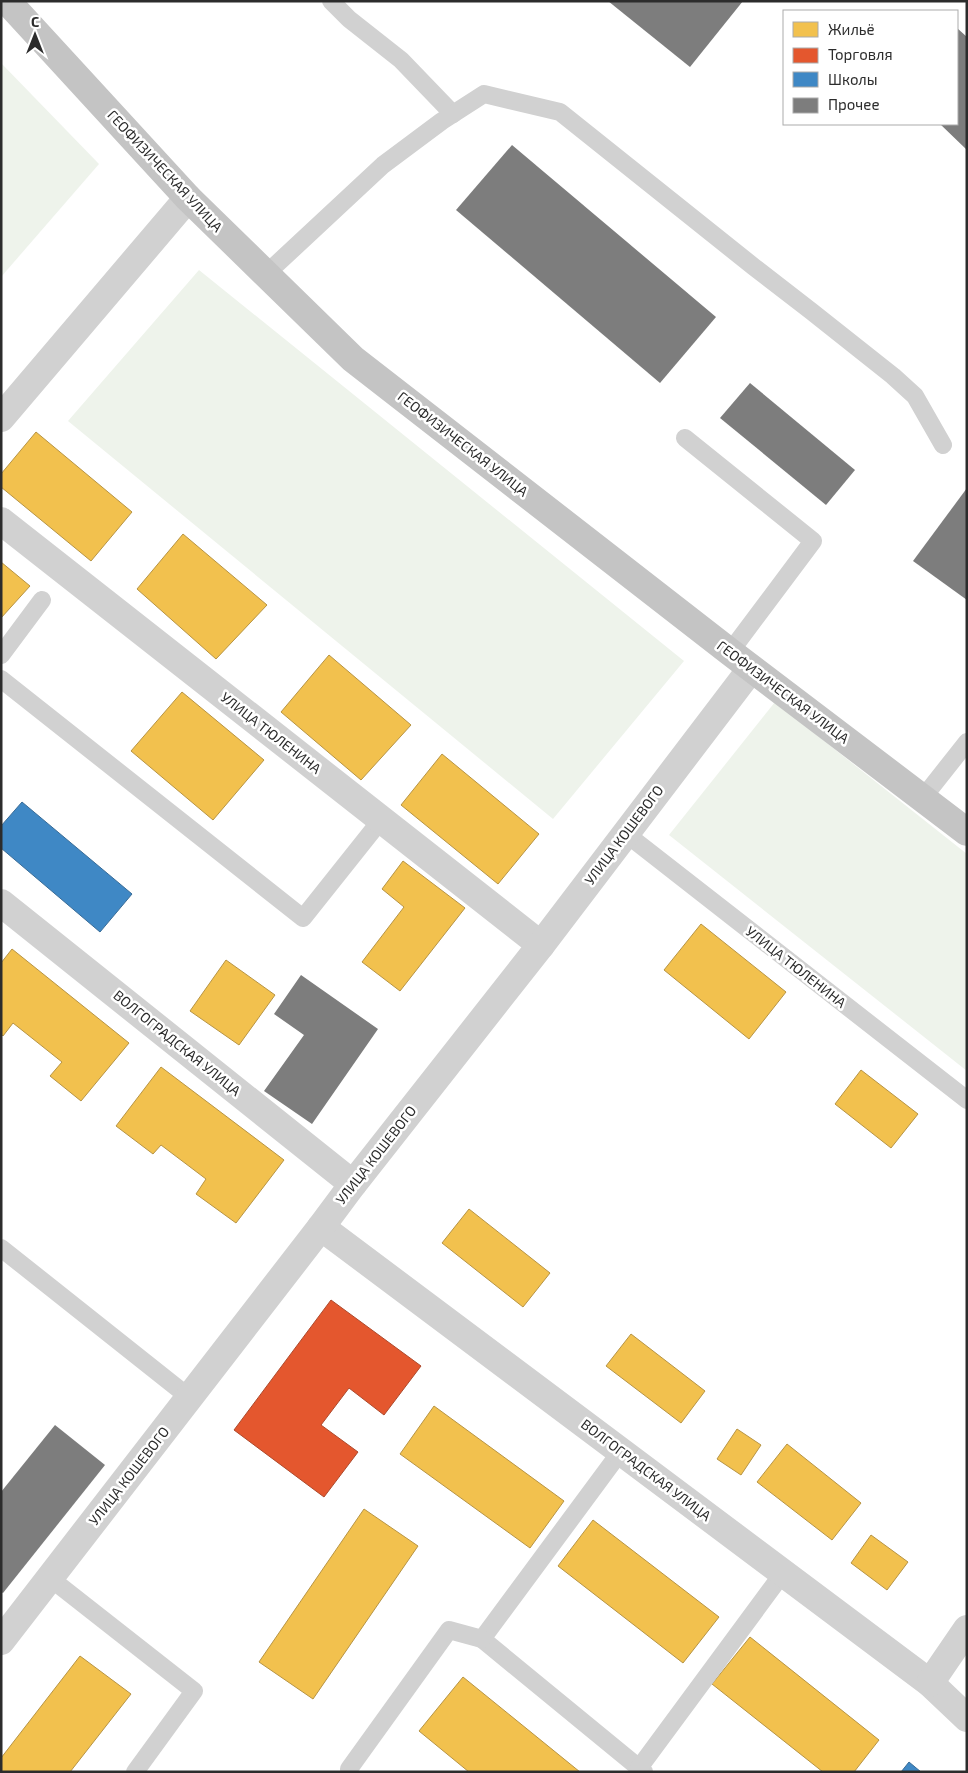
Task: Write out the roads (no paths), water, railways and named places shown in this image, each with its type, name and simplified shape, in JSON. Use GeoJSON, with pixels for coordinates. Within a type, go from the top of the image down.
{"type":"FeatureCollection","features":[{"type":"Feature","properties":{"kind":"main road","name":"ГЕОФИЗИЧЕСКАЯ УЛИЦА"},"geometry":{"type":"LineString","coordinates":[[8,1],[188,198],[353,359],[752,669],[967,832]]}},
{"type":"Feature","properties":{"kind":"street"},"geometry":{"type":"LineString","coordinates":[[1,418],[188,198]]}},
{"type":"Feature","properties":{"kind":"street","name":"УЛИЦА ТЮЛЕНИНА"},"geometry":{"type":"LineString","coordinates":[[1,521],[540,945]]}},
{"type":"Feature","properties":{"kind":"street","name":"УЛИЦА КОШЕВОГО"},"geometry":{"type":"LineString","coordinates":[[5,1628],[50,1578],[190,1398],[352,1184],[540,945],[752,669]]}},
{"type":"Feature","properties":{"kind":"street","name":"ВОЛГОГРАДСКАЯ УЛИЦА"},"geometry":{"type":"LineString","coordinates":[[1,903],[352,1184]]}},
{"type":"Feature","properties":{"kind":"street","name":"ВОЛГОГРАДСКАЯ УЛИЦА"},"geometry":{"type":"LineString","coordinates":[[321,1227],[930,1683],[967,1718]]}},
{"type":"Feature","properties":{"kind":"street"},"geometry":{"type":"LineString","coordinates":[[930,1683],[967,1629]]}},
{"type":"Feature","properties":{"kind":"lane"},"geometry":{"type":"LineString","coordinates":[[331,1],[349,19],[401,60],[453,114]]}},
{"type":"Feature","properties":{"kind":"lane"},"geometry":{"type":"LineString","coordinates":[[266,274],[383,165],[484,94],[560,112],[893,376],[915,396],[944,445]]}},
{"type":"Feature","properties":{"kind":"lane"},"geometry":{"type":"LineString","coordinates":[[685,438],[813,541],[730,652]]}},
{"type":"Feature","properties":{"kind":"lane"},"geometry":{"type":"LineString","coordinates":[[1,655],[42,600]]}},
{"type":"Feature","properties":{"kind":"lane"},"geometry":{"type":"LineString","coordinates":[[1,678],[303,918],[381,820]]}},
{"type":"Feature","properties":{"kind":"lane"},"geometry":{"type":"LineString","coordinates":[[922,799],[967,742]]}},
{"type":"Feature","properties":{"kind":"lane","name":"УЛИЦА ТЮЛЕНИНА"},"geometry":{"type":"LineString","coordinates":[[625,834],[967,1100]]}},
{"type":"Feature","properties":{"kind":"lane"},"geometry":{"type":"LineString","coordinates":[[1,1248],[190,1398]]}},
{"type":"Feature","properties":{"kind":"lane"},"geometry":{"type":"LineString","coordinates":[[482,1639],[621,1451]]}},
{"type":"Feature","properties":{"kind":"lane"},"geometry":{"type":"LineString","coordinates":[[348,1770],[449,1630],[482,1639],[642,1770],[784,1573]]}},
{"type":"Feature","properties":{"kind":"lane"},"geometry":{"type":"LineString","coordinates":[[50,1578],[194,1692],[135,1772]]}}]}
